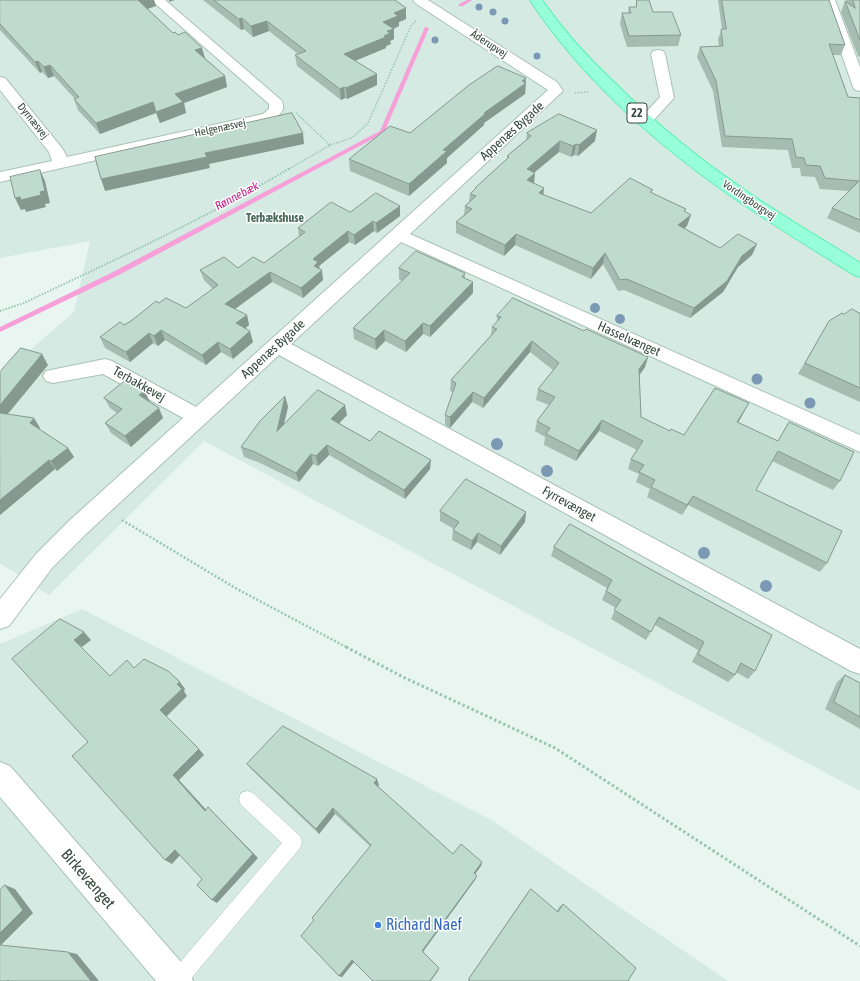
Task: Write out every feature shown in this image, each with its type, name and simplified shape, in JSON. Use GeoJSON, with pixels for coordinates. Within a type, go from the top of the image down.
{"type":"FeatureCollection","features":[{"type":"Feature","properties":{"kind":"main road","name":"Vordingborgvej"},"geometry":{"type":"LineString","coordinates":[[536,0],[552,25],[578,54],[645,121],[695,162],[756,206],[860,271]]}},
{"type":"Feature","properties":{"kind":"street"},"geometry":{"type":"LineString","coordinates":[[157,0],[276,103],[276,109]]}},
{"type":"Feature","properties":{"kind":"street","name":"Åderupvej"},"geometry":{"type":"LineString","coordinates":[[419,0],[552,85],[556,91]]}},
{"type":"Feature","properties":{"kind":"street"},"geometry":{"type":"LineString","coordinates":[[829,0],[860,87]]}},
{"type":"Feature","properties":{"kind":"street"},"geometry":{"type":"LineString","coordinates":[[645,121],[667,98],[658,54]]}},
{"type":"Feature","properties":{"kind":"street","name":"Dyrnæsvej"},"geometry":{"type":"LineString","coordinates":[[0,81],[57,151],[61,163]]}},
{"type":"Feature","properties":{"kind":"street","name":"Appenæs Bygade"},"geometry":{"type":"LineString","coordinates":[[0,618],[44,560],[100,506],[278,346],[556,91]]}},
{"type":"Feature","properties":{"kind":"street","name":"Helgenæsvej"},"geometry":{"type":"LineString","coordinates":[[0,177],[268,117],[276,109]]}},
{"type":"Feature","properties":{"kind":"street","name":"Hasselvænget"},"geometry":{"type":"LineString","coordinates":[[399,235],[860,444]]}},
{"type":"Feature","properties":{"kind":"street","name":"Fyrrevænget"},"geometry":{"type":"LineString","coordinates":[[278,346],[860,662]]}},
{"type":"Feature","properties":{"kind":"street","name":"Terbakkevej"},"geometry":{"type":"LineString","coordinates":[[53,376],[105,366],[198,417]]}},
{"type":"Feature","properties":{"kind":"street","name":"Birkevænget"},"geometry":{"type":"LineString","coordinates":[[0,776],[177,981]]}},
{"type":"Feature","properties":{"kind":"lane"},"geometry":{"type":"LineString","coordinates":[[177,981],[294,842],[247,799]]}},
{"type":"Feature","properties":{"kind":"path"},"geometry":{"type":"LineString","coordinates":[[0,311],[24,303],[162,237],[254,190],[330,145],[352,138],[368,123],[412,26],[420,18],[434,9]]}},
{"type":"Feature","properties":{"kind":"path"},"geometry":{"type":"LineString","coordinates":[[276,109],[296,113],[330,145]]}},
{"type":"Feature","properties":{"kind":"path"},"geometry":{"type":"LineString","coordinates":[[100,506],[244,593],[403,677],[555,748],[860,946]]}},
{"type":"Feature","properties":{"kind":"shaded area"},"geometry":{"type":"Polygon","coordinates":[[[0,0],[860,0],[860,791],[204,441],[49,595],[0,563],[0,376],[74,312],[90,241],[0,258],[0,0]]]}},
{"type":"Feature","properties":{"kind":"shaded area"},"geometry":{"type":"Polygon","coordinates":[[[82,609],[493,821],[728,981],[0,981],[0,644],[82,609]]]}},
{"type":"Feature","properties":{"kind":"building"},"geometry":{"type":"Polygon","coordinates":[[[0,0],[138,0],[173,33],[175,32],[178,35],[185,32],[202,48],[195,50],[225,76],[175,94],[183,102],[156,112],[153,102],[96,123],[74,99],[79,97],[50,65],[44,67],[38,61],[35,62],[0,24],[0,0]]]}},
{"type":"Feature","properties":{"kind":"building"},"geometry":{"type":"Polygon","coordinates":[[[214,0],[395,0],[406,8],[394,13],[398,16],[383,22],[394,29],[387,31],[390,33],[384,36],[386,37],[344,54],[377,74],[346,88],[344,87],[340,89],[295,55],[306,51],[267,21],[251,26],[242,18],[239,19],[214,0]]]}},
{"type":"Feature","properties":{"kind":"building"},"geometry":{"type":"Polygon","coordinates":[[[637,0],[649,0],[653,12],[672,12],[681,35],[629,36],[622,13],[631,13],[629,7],[636,7],[637,0]]]}},
{"type":"Feature","properties":{"kind":"building"},"geometry":{"type":"Polygon","coordinates":[[[722,0],[829,0],[845,45],[829,44],[848,97],[860,98],[860,220],[832,208],[859,181],[825,178],[820,166],[806,165],[804,158],[796,157],[792,139],[725,136],[716,81],[700,47],[723,46],[721,29],[726,29],[722,0]]]}},
{"type":"Feature","properties":{"kind":"building"},"geometry":{"type":"Polygon","coordinates":[[[853,0],[860,0],[860,40],[845,1],[855,8],[853,0]]]}},
{"type":"Feature","properties":{"kind":"building"},"geometry":{"type":"Polygon","coordinates":[[[498,66],[526,78],[522,81],[526,83],[484,113],[485,114],[443,150],[447,151],[409,184],[349,159],[390,126],[410,133],[469,85],[498,66]]]}},
{"type":"Feature","properties":{"kind":"building"},"geometry":{"type":"Polygon","coordinates":[[[292,113],[303,133],[205,153],[207,157],[101,179],[95,157],[292,113]]]}},
{"type":"Feature","properties":{"kind":"building"},"geometry":{"type":"Polygon","coordinates":[[[559,114],[597,130],[579,145],[576,144],[573,146],[560,141],[527,169],[535,173],[527,180],[544,188],[539,193],[591,213],[630,178],[653,190],[650,192],[686,209],[684,211],[691,215],[678,225],[720,248],[738,234],[757,244],[742,256],[727,281],[694,308],[627,279],[620,280],[605,253],[593,268],[516,234],[505,245],[456,222],[472,209],[465,206],[476,196],[470,194],[509,157],[507,156],[531,136],[527,133],[559,114]]]}},
{"type":"Feature","properties":{"kind":"building"},"geometry":{"type":"Polygon","coordinates":[[[40,170],[45,191],[40,192],[41,195],[21,200],[20,197],[15,198],[10,177],[40,170]]]}},
{"type":"Feature","properties":{"kind":"building"},"geometry":{"type":"Polygon","coordinates":[[[376,193],[400,206],[376,223],[373,221],[354,235],[348,231],[313,259],[318,262],[314,266],[322,270],[301,288],[270,272],[225,304],[247,315],[236,323],[250,331],[230,349],[218,342],[202,355],[161,330],[154,336],[149,333],[126,352],[100,337],[120,322],[124,325],[131,321],[156,301],[159,303],[166,298],[186,308],[218,285],[200,270],[224,257],[238,268],[253,257],[264,263],[305,232],[298,228],[331,202],[350,212],[376,193]]]}},
{"type":"Feature","properties":{"kind":"building"},"geometry":{"type":"Polygon","coordinates":[[[416,251],[465,273],[462,277],[473,282],[430,326],[423,323],[405,341],[384,330],[375,339],[353,328],[410,273],[399,268],[416,251]]]}},
{"type":"Feature","properties":{"kind":"building"},"geometry":{"type":"Polygon","coordinates":[[[513,298],[584,331],[586,329],[648,357],[639,369],[641,417],[670,431],[671,429],[684,435],[715,388],[749,403],[737,422],[778,441],[789,422],[854,452],[840,481],[778,451],[756,490],[842,531],[827,563],[693,496],[687,505],[651,487],[655,480],[639,472],[644,465],[631,459],[643,441],[602,420],[579,451],[546,434],[550,428],[537,421],[555,397],[538,389],[559,363],[532,341],[484,398],[473,392],[450,417],[445,415],[456,383],[451,380],[497,329],[492,327],[501,317],[497,316],[513,298]]]}},
{"type":"Feature","properties":{"kind":"building"},"geometry":{"type":"Polygon","coordinates":[[[852,309],[860,313],[860,388],[805,363],[829,321],[852,309]]]}},
{"type":"Feature","properties":{"kind":"building"},"geometry":{"type":"Polygon","coordinates":[[[21,348],[42,354],[0,405],[0,372],[21,348]]]}},
{"type":"Feature","properties":{"kind":"building"},"geometry":{"type":"Polygon","coordinates":[[[126,380],[145,391],[139,395],[159,408],[125,436],[105,423],[122,409],[104,398],[126,380]]]}},
{"type":"Feature","properties":{"kind":"building"},"geometry":{"type":"Polygon","coordinates":[[[318,390],[345,405],[331,419],[370,441],[379,431],[431,460],[404,490],[327,445],[316,456],[311,454],[296,473],[255,452],[241,447],[260,421],[285,396],[277,431],[318,390]]]}},
{"type":"Feature","properties":{"kind":"building"},"geometry":{"type":"Polygon","coordinates":[[[0,413],[34,418],[30,423],[68,448],[51,461],[49,460],[0,500],[0,413]]]}},
{"type":"Feature","properties":{"kind":"building"},"geometry":{"type":"Polygon","coordinates":[[[466,479],[526,512],[501,546],[478,533],[472,541],[453,530],[459,522],[440,511],[466,479]]]}},
{"type":"Feature","properties":{"kind":"building"},"geometry":{"type":"Polygon","coordinates":[[[570,524],[772,635],[755,671],[741,663],[735,675],[698,654],[704,642],[659,617],[651,632],[614,610],[621,600],[606,591],[612,580],[554,547],[570,524]]]}},
{"type":"Feature","properties":{"kind":"building"},"geometry":{"type":"Polygon","coordinates":[[[60,619],[84,632],[74,640],[110,676],[127,660],[134,668],[144,659],[168,671],[180,682],[177,684],[182,689],[160,710],[199,749],[173,775],[205,811],[208,807],[253,854],[212,900],[197,885],[202,879],[175,850],[165,860],[72,756],[88,742],[12,659],[60,619]]]}},
{"type":"Feature","properties":{"kind":"building"},"geometry":{"type":"Polygon","coordinates":[[[845,675],[860,683],[860,717],[834,702],[845,675]]]}},
{"type":"Feature","properties":{"kind":"building"},"geometry":{"type":"Polygon","coordinates":[[[283,726],[377,779],[374,783],[453,854],[461,844],[482,862],[474,873],[477,876],[422,951],[439,968],[430,981],[373,981],[352,960],[339,976],[301,936],[314,920],[312,918],[371,845],[333,808],[316,829],[247,764],[283,726]]]}},
{"type":"Feature","properties":{"kind":"building"},"geometry":{"type":"Polygon","coordinates":[[[5,885],[23,910],[0,933],[0,890],[5,885]]]}},
{"type":"Feature","properties":{"kind":"building"},"geometry":{"type":"Polygon","coordinates":[[[531,889],[558,912],[563,904],[636,968],[628,981],[470,981],[469,979],[531,889]]]}},
{"type":"Feature","properties":{"kind":"building"},"geometry":{"type":"Polygon","coordinates":[[[0,945],[68,952],[91,981],[0,981],[0,945]]]}},
{"type":"Feature","properties":{"kind":"waterway","name":"Rønnebæk"},"geometry":{"type":"LineString","coordinates":[[461,5],[470,0]]}},
{"type":"Feature","properties":{"kind":"waterway","name":"Rønnebæk"},"geometry":{"type":"LineString","coordinates":[[0,330],[115,274],[382,132],[427,28]]}},
{"type":"Feature","properties":{"kind":"place","name":"Richard Naef"},"geometry":{"type":"Point","coordinates":[378,925]}},
{"type":"Feature","properties":{"kind":"district","name":"Terbækshuse"},"geometry":{"type":"Point","coordinates":[275,218]}}]}
